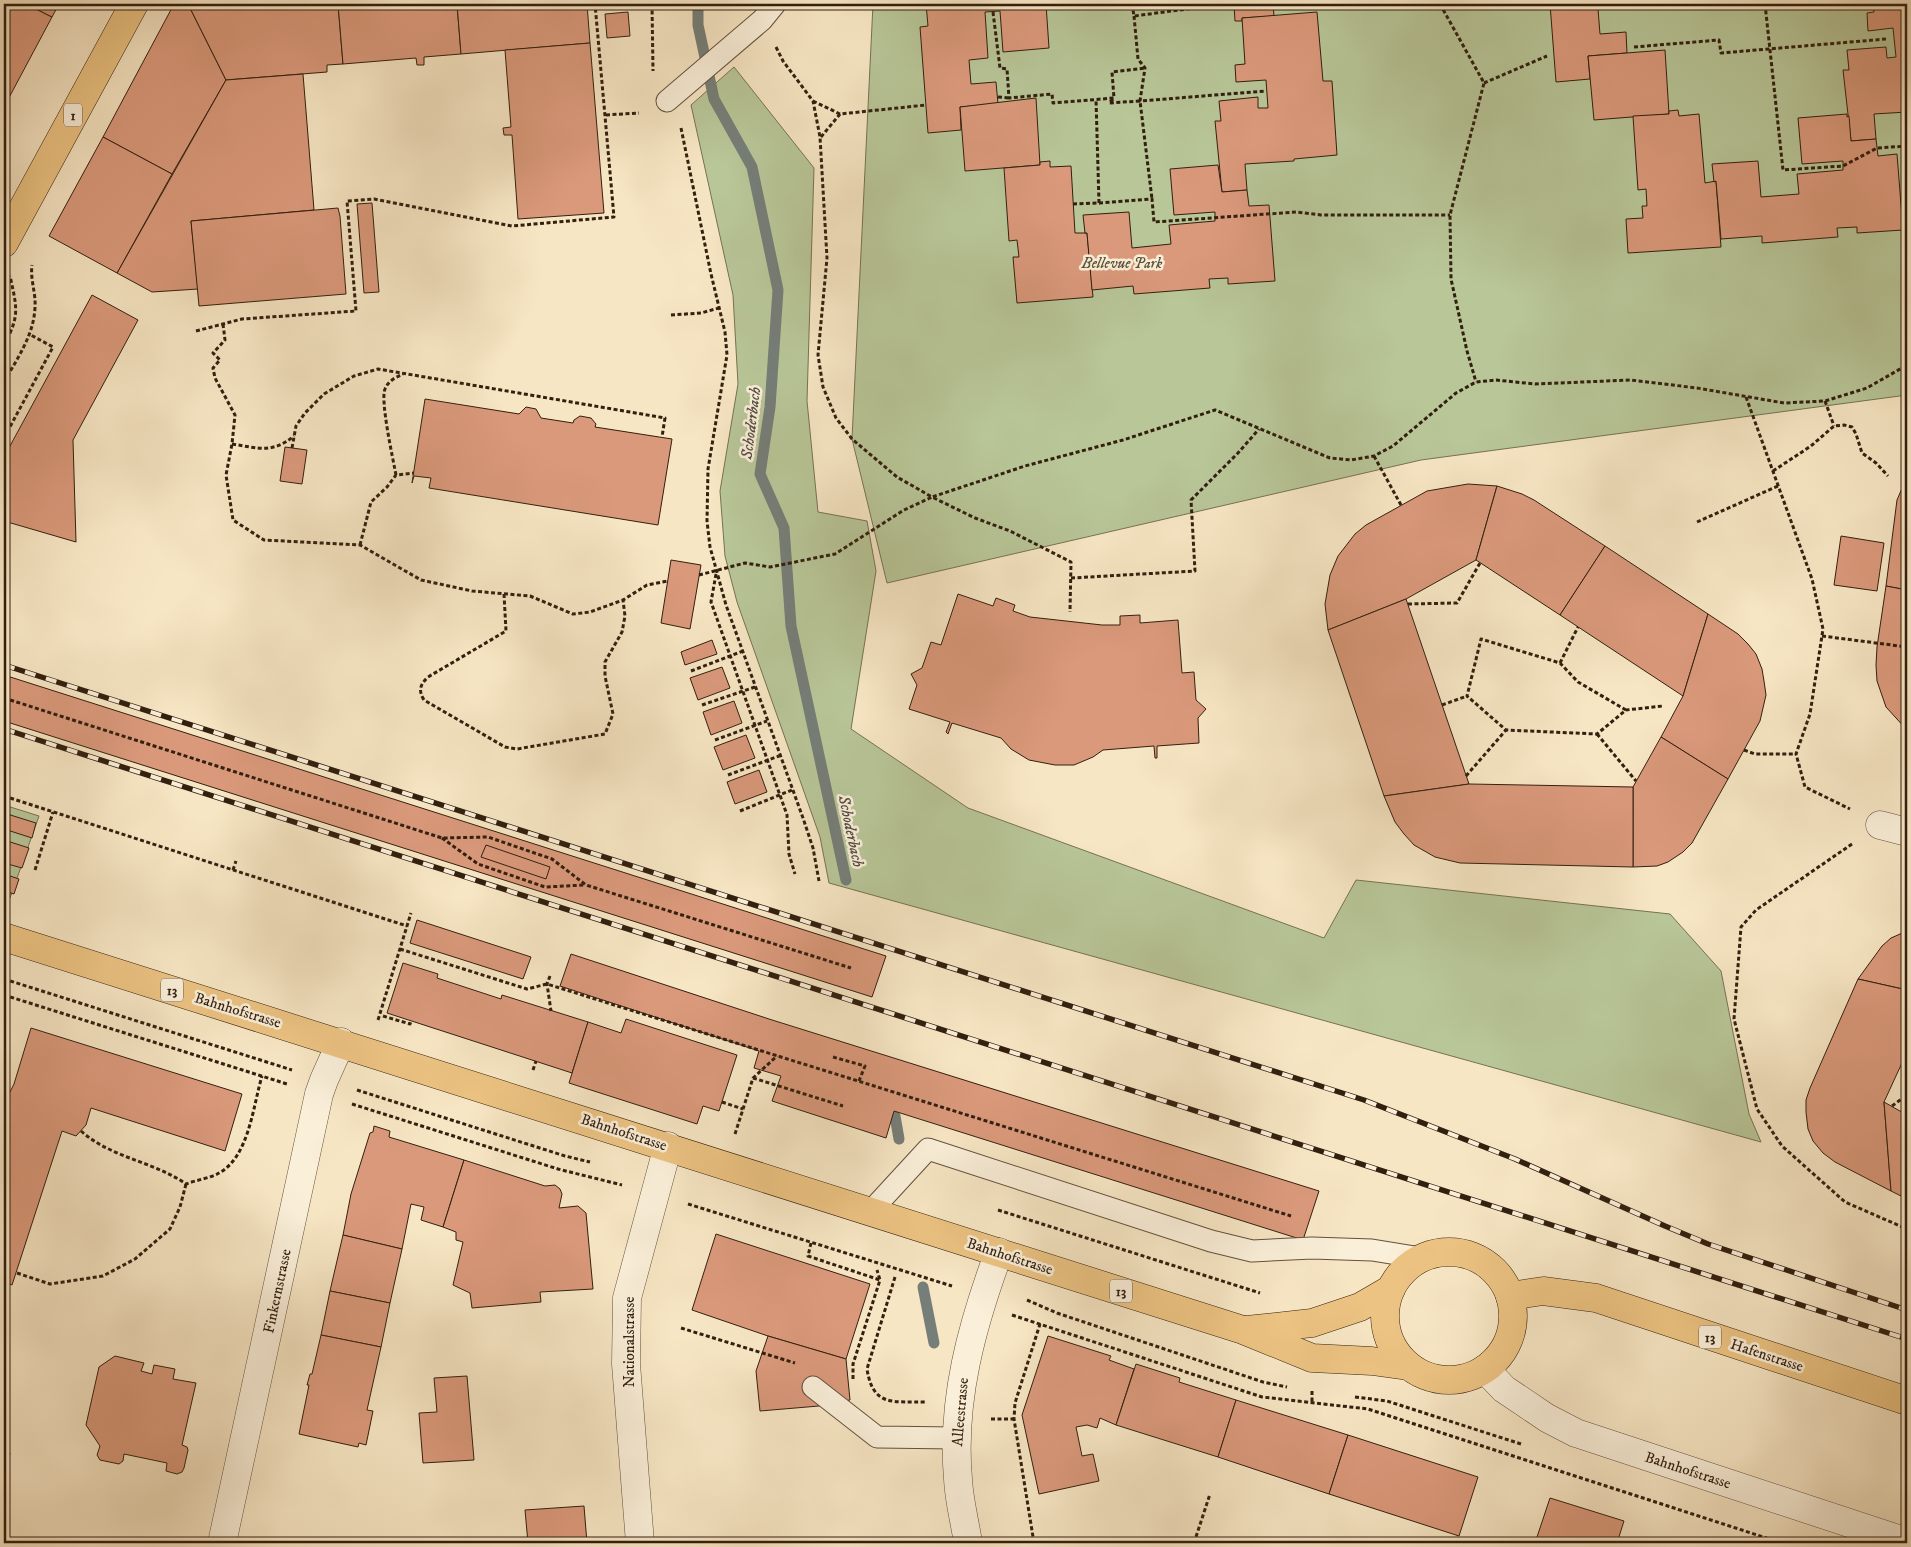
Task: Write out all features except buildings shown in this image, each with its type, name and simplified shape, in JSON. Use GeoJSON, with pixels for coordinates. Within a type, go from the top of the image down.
{"type":"FeatureCollection","features":[{"type":"Feature","properties":{"kind":"main road","name":"1"},"geometry":{"type":"LineString","coordinates":[[4,243],[134,4]]}},
{"type":"Feature","properties":{"kind":"main road","name":"Bahnhofstrasse"},"geometry":{"type":"LineString","coordinates":[[4,936],[1243,1330],[1312,1358],[1372,1361],[1408,1366]]}},
{"type":"Feature","properties":{"kind":"main road"},"geometry":{"type":"LineString","coordinates":[[1442,1252],[1464,1254],[1484,1262],[1500,1277],[1510,1296],[1513,1317],[1510,1337],[1500,1355],[1485,1369],[1466,1378],[1446,1380],[1426,1376],[1408,1366],[1394,1351],[1387,1332],[1385,1310],[1390,1289],[1403,1271],[1421,1258],[1442,1252]]}},
{"type":"Feature","properties":{"kind":"main road","name":"Bahnhofstrasse"},"geometry":{"type":"LineString","coordinates":[[1243,1330],[1312,1323],[1360,1307],[1390,1289]]}},
{"type":"Feature","properties":{"kind":"main road","name":"Hafenstrasse"},"geometry":{"type":"LineString","coordinates":[[1510,1296],[1542,1291],[1596,1298],[1907,1401]]}},
{"type":"Feature","properties":{"kind":"street"},"geometry":{"type":"LineString","coordinates":[[1880,825],[1907,832]]}},
{"type":"Feature","properties":{"kind":"street","name":"Finkernstrasse"},"geometry":{"type":"LineString","coordinates":[[222,1543],[320,1094],[324,1080],[341,1042]]}},
{"type":"Feature","properties":{"kind":"street","name":"Nationalstrasse"},"geometry":{"type":"LineString","coordinates":[[640,1543],[626,1364],[626,1298],[668,1146]]}},
{"type":"Feature","properties":{"kind":"street","name":"Alleestrasse"},"geometry":{"type":"LineString","coordinates":[[968,1543],[958,1480],[956,1438],[959,1403],[967,1352],[998,1252]]}},
{"type":"Feature","properties":{"kind":"street","name":"Bahnhofstrasse"},"geometry":{"type":"LineString","coordinates":[[1485,1369],[1504,1389],[1547,1418],[1576,1433],[1859,1535],[1907,1542]]}},
{"type":"Feature","properties":{"kind":"lane"},"geometry":{"type":"LineString","coordinates":[[668,101],[762,20],[775,4]]}},
{"type":"Feature","properties":{"kind":"lane"},"geometry":{"type":"LineString","coordinates":[[870,1212],[928,1149],[1211,1241],[1252,1251],[1312,1248],[1372,1250],[1421,1258]]}},
{"type":"Feature","properties":{"kind":"lane"},"geometry":{"type":"LineString","coordinates":[[813,1387],[877,1437],[956,1438]]}},
{"type":"Feature","properties":{"kind":"path"},"geometry":{"type":"LineString","coordinates":[[196,331],[242,319],[356,311],[347,201],[374,199],[512,226],[614,217],[595,4]]}},
{"type":"Feature","properties":{"kind":"path"},"geometry":{"type":"LineString","coordinates":[[652,4],[653,72],[683,130],[711,274],[725,332],[727,355],[708,469],[707,521],[710,547],[726,605],[812,848],[820,881]]}},
{"type":"Feature","properties":{"kind":"path"},"geometry":{"type":"LineString","coordinates":[[1132,4],[1138,59],[1145,68],[1140,101],[1154,222],[1296,212],[1321,215],[1450,215]]}},
{"type":"Feature","properties":{"kind":"path"},"geometry":{"type":"LineString","coordinates":[[1440,4],[1484,83],[1450,215],[1451,279],[1476,382]]}},
{"type":"Feature","properties":{"kind":"path"},"geometry":{"type":"LineString","coordinates":[[1765,4],[1783,170],[1843,166],[1877,148],[1907,146]]}},
{"type":"Feature","properties":{"kind":"path"},"geometry":{"type":"LineString","coordinates":[[1134,16],[1202,7]]}},
{"type":"Feature","properties":{"kind":"path"},"geometry":{"type":"LineString","coordinates":[[993,12],[1000,68],[1007,69],[1009,98]]}},
{"type":"Feature","properties":{"kind":"path"},"geometry":{"type":"LineString","coordinates":[[762,20],[783,61],[813,101],[820,137],[827,258],[818,355],[822,387],[836,418],[852,439],[897,477],[932,497],[975,518],[1010,531],[1071,562],[1070,612]]}},
{"type":"Feature","properties":{"kind":"path"},"geometry":{"type":"LineString","coordinates":[[1634,46],[1719,40],[1721,53],[1886,39]]}},
{"type":"Feature","properties":{"kind":"path"},"geometry":{"type":"LineString","coordinates":[[1484,83],[1547,56]]}},
{"type":"Feature","properties":{"kind":"path"},"geometry":{"type":"LineString","coordinates":[[1145,68],[1112,72],[1114,98],[1109,103],[1266,91]]}},
{"type":"Feature","properties":{"kind":"path"},"geometry":{"type":"LineString","coordinates":[[998,98],[1052,94],[1052,103],[1114,98]]}},
{"type":"Feature","properties":{"kind":"path"},"geometry":{"type":"LineString","coordinates":[[1096,99],[1099,202]]}},
{"type":"Feature","properties":{"kind":"path"},"geometry":{"type":"LineString","coordinates":[[813,101],[840,114],[926,104]]}},
{"type":"Feature","properties":{"kind":"path"},"geometry":{"type":"LineString","coordinates":[[606,116],[641,113]]}},
{"type":"Feature","properties":{"kind":"path"},"geometry":{"type":"LineString","coordinates":[[820,137],[840,114]]}},
{"type":"Feature","properties":{"kind":"path"},"geometry":{"type":"LineString","coordinates":[[1073,204],[1152,199]]}},
{"type":"Feature","properties":{"kind":"path"},"geometry":{"type":"LineString","coordinates":[[4,382],[34,322],[33,262]]}},
{"type":"Feature","properties":{"kind":"path"},"geometry":{"type":"LineString","coordinates":[[4,345],[14,326],[16,312],[9,271]]}},
{"type":"Feature","properties":{"kind":"path"},"geometry":{"type":"LineString","coordinates":[[671,315],[701,313],[719,308]]}},
{"type":"Feature","properties":{"kind":"path"},"geometry":{"type":"LineString","coordinates":[[223,324],[225,340],[213,353],[220,360],[213,368],[214,378],[234,415],[232,444],[226,475],[233,520],[264,540],[360,546],[420,580],[472,591],[530,596],[572,614],[590,612],[623,600],[647,585],[668,581]]}},
{"type":"Feature","properties":{"kind":"path"},"geometry":{"type":"LineString","coordinates":[[4,438],[53,347],[29,334]]}},
{"type":"Feature","properties":{"kind":"path"},"geometry":{"type":"LineString","coordinates":[[699,575],[745,563],[770,567],[825,558],[835,554],[904,510],[932,497],[1025,466],[1123,440],[1215,410],[1330,458],[1351,460],[1374,456],[1393,446],[1456,393],[1476,382],[1496,380],[1535,384],[1631,380],[1697,388],[1784,403],[1825,401],[1868,388],[1907,365]]}},
{"type":"Feature","properties":{"kind":"path"},"geometry":{"type":"LineString","coordinates":[[292,448],[296,426],[305,413],[324,394],[354,376],[378,370],[665,418],[662,437]]}},
{"type":"Feature","properties":{"kind":"path"},"geometry":{"type":"LineString","coordinates":[[396,475],[383,406],[384,389],[394,378],[403,373]]}},
{"type":"Feature","properties":{"kind":"path"},"geometry":{"type":"LineString","coordinates":[[1746,397],[1812,579],[1824,629],[1810,714],[1796,754],[1805,786],[1880,825],[1756,910],[1741,927],[1734,1019],[1757,1110],[1782,1146],[1845,1202],[1907,1229]]}},
{"type":"Feature","properties":{"kind":"path"},"geometry":{"type":"LineString","coordinates":[[1825,401],[1834,426]]}},
{"type":"Feature","properties":{"kind":"path"},"geometry":{"type":"LineString","coordinates":[[1773,471],[1811,446],[1834,426],[1844,425],[1852,428],[1856,434],[1862,453],[1876,463],[1888,476]]}},
{"type":"Feature","properties":{"kind":"path"},"geometry":{"type":"LineString","coordinates":[[1071,578],[1195,571],[1192,500],[1238,453],[1258,429]]}},
{"type":"Feature","properties":{"kind":"path"},"geometry":{"type":"LineString","coordinates":[[232,444],[263,449],[273,448],[283,445],[294,436]]}},
{"type":"Feature","properties":{"kind":"path"},"geometry":{"type":"LineString","coordinates":[[1374,456],[1400,506]]}},
{"type":"Feature","properties":{"kind":"path"},"geometry":{"type":"LineString","coordinates":[[360,546],[371,502],[396,475],[414,473]]}},
{"type":"Feature","properties":{"kind":"path"},"geometry":{"type":"LineString","coordinates":[[1697,522],[1778,486]]}},
{"type":"Feature","properties":{"kind":"path"},"geometry":{"type":"LineString","coordinates":[[1408,604],[1457,603],[1480,563]]}},
{"type":"Feature","properties":{"kind":"path"},"geometry":{"type":"LineString","coordinates":[[716,571],[712,602],[787,815],[790,854],[795,874]]}},
{"type":"Feature","properties":{"kind":"path"},"geometry":{"type":"LineString","coordinates":[[504,594],[506,630],[428,677],[421,684],[420,693],[424,700],[440,710],[506,747],[517,748],[605,734],[614,714],[605,676],[605,662],[622,632],[625,616],[623,600]]}},
{"type":"Feature","properties":{"kind":"path"},"geometry":{"type":"LineString","coordinates":[[1560,663],[1578,627]]}},
{"type":"Feature","properties":{"kind":"path"},"geometry":{"type":"LineString","coordinates":[[1822,636],[1907,647]]}},
{"type":"Feature","properties":{"kind":"path"},"geometry":{"type":"LineString","coordinates":[[1467,696],[1481,639],[1560,663],[1578,682],[1626,710]]}},
{"type":"Feature","properties":{"kind":"path"},"geometry":{"type":"LineString","coordinates":[[691,670],[743,651]]}},
{"type":"Feature","properties":{"kind":"path"},"geometry":{"type":"LineString","coordinates":[[702,705],[755,687]]}},
{"type":"Feature","properties":{"kind":"path"},"geometry":{"type":"LineString","coordinates":[[1442,705],[1467,696]]}},
{"type":"Feature","properties":{"kind":"path"},"geometry":{"type":"LineString","coordinates":[[1467,696],[1506,730],[1597,734],[1626,710],[1663,706]]}},
{"type":"Feature","properties":{"kind":"path"},"geometry":{"type":"LineString","coordinates":[[4,698],[442,838],[488,838],[552,859],[586,884],[851,968]]}},
{"type":"Feature","properties":{"kind":"path"},"geometry":{"type":"LineString","coordinates":[[715,740],[767,721]]}},
{"type":"Feature","properties":{"kind":"path"},"geometry":{"type":"LineString","coordinates":[[1466,776],[1506,730]]}},
{"type":"Feature","properties":{"kind":"path"},"geometry":{"type":"LineString","coordinates":[[1597,734],[1636,781]]}},
{"type":"Feature","properties":{"kind":"path"},"geometry":{"type":"LineString","coordinates":[[1744,750],[1755,754],[1796,754]]}},
{"type":"Feature","properties":{"kind":"path"},"geometry":{"type":"LineString","coordinates":[[728,775],[779,756]]}},
{"type":"Feature","properties":{"kind":"path"},"geometry":{"type":"LineString","coordinates":[[740,811],[792,790]]}},
{"type":"Feature","properties":{"kind":"path"},"geometry":{"type":"LineString","coordinates":[[4,796],[407,926]]}},
{"type":"Feature","properties":{"kind":"path"},"geometry":{"type":"LineString","coordinates":[[35,870],[53,812]]}},
{"type":"Feature","properties":{"kind":"path"},"geometry":{"type":"LineString","coordinates":[[442,838],[478,864],[545,887],[586,884]]}},
{"type":"Feature","properties":{"kind":"path"},"geometry":{"type":"LineString","coordinates":[[233,870],[236,861]]}},
{"type":"Feature","properties":{"kind":"path"},"geometry":{"type":"LineString","coordinates":[[376,1025],[411,913]]}},
{"type":"Feature","properties":{"kind":"path"},"geometry":{"type":"LineString","coordinates":[[400,949],[527,989],[547,984],[1294,1217]]}},
{"type":"Feature","properties":{"kind":"path"},"geometry":{"type":"LineString","coordinates":[[550,976],[547,984],[551,1011]]}},
{"type":"Feature","properties":{"kind":"path"},"geometry":{"type":"LineString","coordinates":[[4,995],[558,1169],[654,1194],[811,1243],[985,1290],[1263,1382],[1293,1388]]}},
{"type":"Feature","properties":{"kind":"path"},"geometry":{"type":"LineString","coordinates":[[383,1016],[410,1024],[411,1021]]}},
{"type":"Feature","properties":{"kind":"path"},"geometry":{"type":"LineString","coordinates":[[733,1140],[753,1078],[777,1056]]}},
{"type":"Feature","properties":{"kind":"path"},"geometry":{"type":"LineString","coordinates":[[833,1057],[865,1066],[859,1081]]}},
{"type":"Feature","properties":{"kind":"path"},"geometry":{"type":"LineString","coordinates":[[81,1131],[89,1138],[115,1153],[145,1162],[186,1184],[218,1175],[236,1160],[247,1134],[262,1076]]}},
{"type":"Feature","properties":{"kind":"path"},"geometry":{"type":"LineString","coordinates":[[753,1078],[844,1106]]}},
{"type":"Feature","properties":{"kind":"path"},"geometry":{"type":"LineString","coordinates":[[1892,1106],[1907,1095]]}},
{"type":"Feature","properties":{"kind":"path"},"geometry":{"type":"LineString","coordinates":[[722,1102],[743,1110]]}},
{"type":"Feature","properties":{"kind":"path"},"geometry":{"type":"LineString","coordinates":[[17,1273],[50,1284],[75,1282],[103,1276],[135,1259],[170,1229],[180,1207],[186,1184]]}},
{"type":"Feature","properties":{"kind":"path"},"geometry":{"type":"LineString","coordinates":[[998,1210],[1263,1294]]}},
{"type":"Feature","properties":{"kind":"path"},"geometry":{"type":"LineString","coordinates":[[811,1243],[808,1256],[880,1280]]}},
{"type":"Feature","properties":{"kind":"path"},"geometry":{"type":"LineString","coordinates":[[854,1386],[853,1364],[880,1280],[877,1270]]}},
{"type":"Feature","properties":{"kind":"path"},"geometry":{"type":"LineString","coordinates":[[895,1277],[867,1369],[869,1384],[876,1395],[889,1401],[959,1403]]}},
{"type":"Feature","properties":{"kind":"path"},"geometry":{"type":"LineString","coordinates":[[1010,1314],[1262,1397],[1368,1409],[1782,1543]]}},
{"type":"Feature","properties":{"kind":"path"},"geometry":{"type":"LineString","coordinates":[[1034,1543],[1014,1419],[1016,1404],[1040,1324]]}},
{"type":"Feature","properties":{"kind":"path"},"geometry":{"type":"LineString","coordinates":[[680,1328],[802,1365]]}},
{"type":"Feature","properties":{"kind":"path"},"geometry":{"type":"LineString","coordinates":[[1302,1390],[1312,1392]]}},
{"type":"Feature","properties":{"kind":"path"},"geometry":{"type":"LineString","coordinates":[[987,1418],[1014,1419]]}},
{"type":"Feature","properties":{"kind":"path"},"geometry":{"type":"LineString","coordinates":[[1194,1543],[1210,1494]]}},
{"type":"Feature","properties":{"kind":"green space","name":"Bellevue Park"},"geometry":{"type":"Polygon","coordinates":[[[873,4],[1907,4],[1907,395],[1421,460],[887,583],[852,439],[873,4]]]}},
{"type":"Feature","properties":{"kind":"green space"},"geometry":{"type":"Polygon","coordinates":[[[734,67],[814,168],[807,401],[818,512],[867,521],[876,571],[851,729],[968,808],[1324,938],[1356,880],[1670,914],[1721,971],[1749,1114],[1761,1142],[829,883],[820,837],[737,602],[725,556],[720,491],[738,384],[733,295],[691,105],[734,67]]]}},
{"type":"Feature","properties":{"kind":"green space"},"geometry":{"type":"Polygon","coordinates":[[[4,805],[39,816],[10,898],[4,903],[4,805]]]}},
{"type":"Feature","properties":{"kind":"waterway","name":"Schoderbach"},"geometry":{"type":"LineString","coordinates":[[698,4],[698,25],[714,99],[752,167],[778,290],[770,407],[760,474],[784,528],[791,626],[846,880]]}},
{"type":"Feature","properties":{"kind":"waterway","name":"Schoderbach"},"geometry":{"type":"LineString","coordinates":[[895,1116],[899,1139]]}},
{"type":"Feature","properties":{"kind":"waterway","name":"Schoderbach"},"geometry":{"type":"LineString","coordinates":[[923,1287],[934,1343]]}},
{"type":"Feature","properties":{"kind":"railway"},"geometry":{"type":"LineString","coordinates":[[4,665],[1364,1100],[1515,1159],[1708,1244],[1907,1310]]}},
{"type":"Feature","properties":{"kind":"railway"},"geometry":{"type":"LineString","coordinates":[[4,729],[1907,1339]]}}]}
